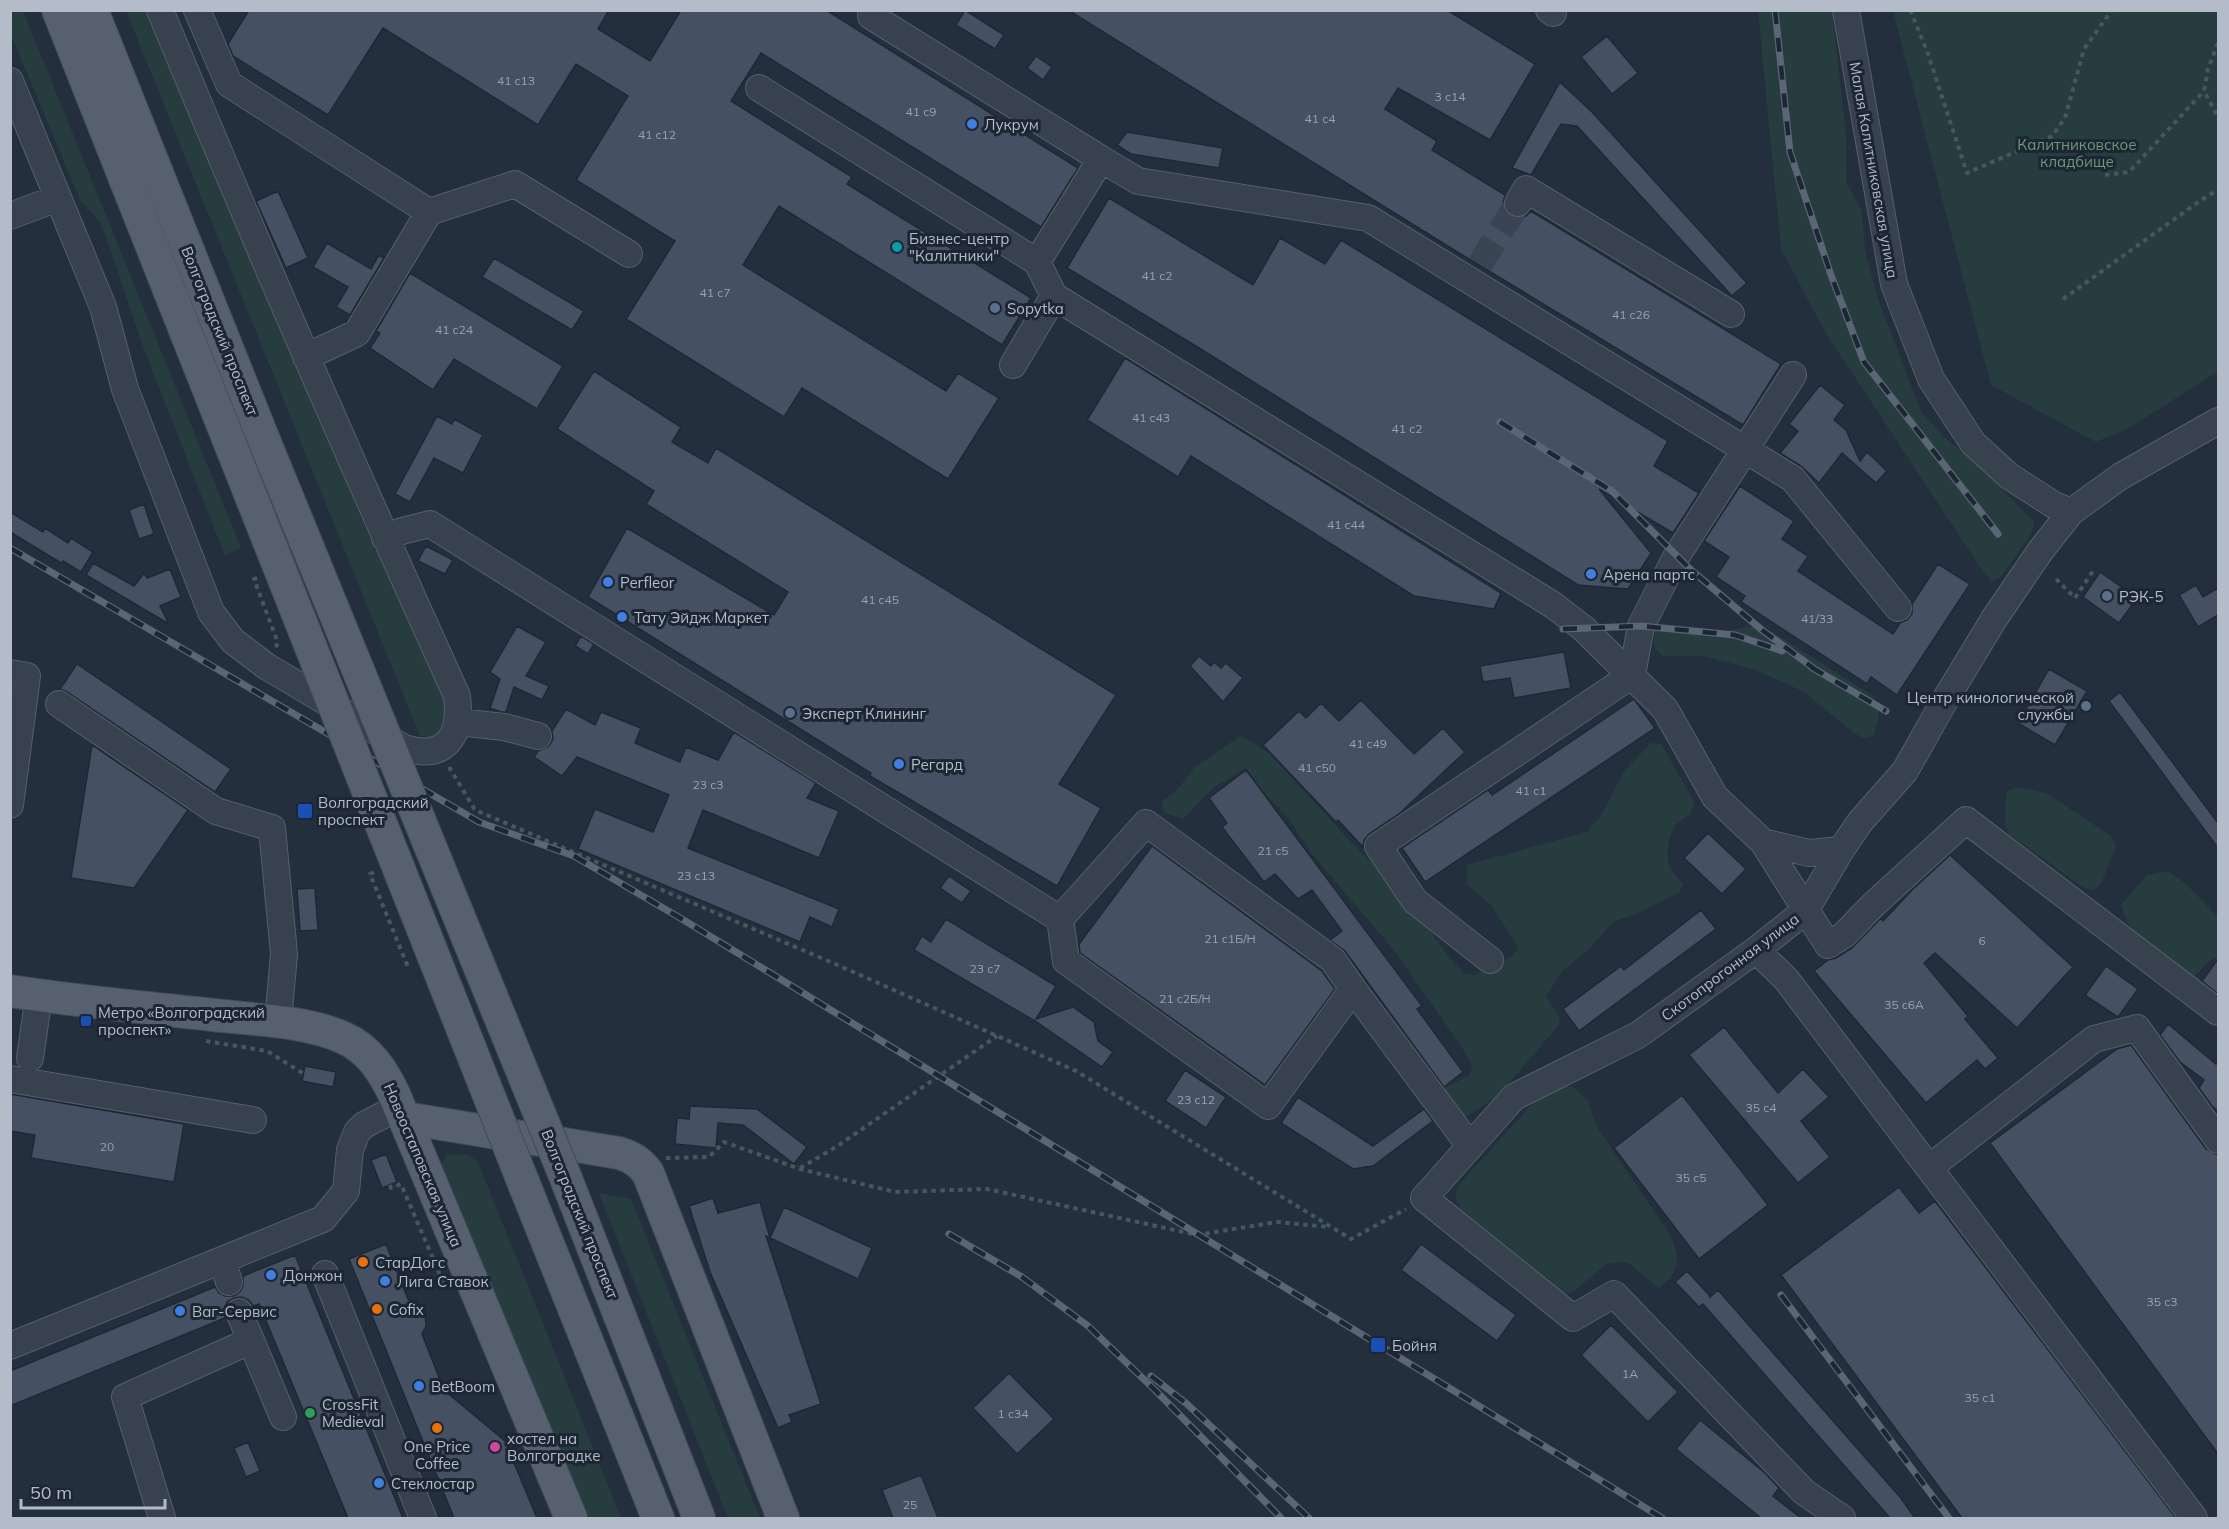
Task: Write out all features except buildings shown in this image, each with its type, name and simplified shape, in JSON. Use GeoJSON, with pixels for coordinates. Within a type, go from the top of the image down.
{"type":"FeatureCollection","features":[{"type":"Feature","properties":{"kind":"main road"},"geometry":{"type":"LineString","coordinates":[[58,10],[658,1518]]}},
{"type":"Feature","properties":{"kind":"main road","name":"Волгоградский проспект"},"geometry":{"type":"LineString","coordinates":[[92,10],[262,435],[565,1176],[699,1518]]}},
{"type":"Feature","properties":{"kind":"main road","name":"Новоостаповская улица"},"geometry":{"type":"LineString","coordinates":[[25,993],[278,1022],[344,1037],[363,1049],[385,1074],[571,1518]]}},
{"type":"Feature","properties":{"kind":"main road"},"geometry":{"type":"LineString","coordinates":[[402,1113],[619,1153],[636,1159],[642,1165],[652,1184],[783,1518]]}},
{"type":"Feature","properties":{"kind":"street"},"geometry":{"type":"LineString","coordinates":[[10,81],[103,307],[125,389],[211,612],[233,641],[266,666],[404,748],[418,753],[429,753],[441,748],[457,728],[460,714],[458,696],[385,538],[306,357],[160,10]]}},
{"type":"Feature","properties":{"kind":"street"},"geometry":{"type":"LineString","coordinates":[[197,10],[229,84],[429,212]]}},
{"type":"Feature","properties":{"kind":"street","name":"Малая Калитниковская улица"},"geometry":{"type":"LineString","coordinates":[[1845,10],[1894,284],[1931,379],[1973,443],[2009,476],[2054,505],[2071,512]]}},
{"type":"Feature","properties":{"kind":"street"},"geometry":{"type":"LineString","coordinates":[[871,16],[1138,182],[1368,218],[1475,273],[1793,479],[1898,608]]}},
{"type":"Feature","properties":{"kind":"street"},"geometry":{"type":"LineString","coordinates":[[759,88],[1037,262],[1054,296],[1553,605],[1583,628],[1665,709],[1715,796],[1763,842],[1828,945],[1844,935],[1873,904],[1966,820],[2218,1012]]}},
{"type":"Feature","properties":{"kind":"street"},"geometry":{"type":"LineString","coordinates":[[1037,262],[1101,159]]}},
{"type":"Feature","properties":{"kind":"street"},"geometry":{"type":"LineString","coordinates":[[306,357],[357,333],[429,212],[515,184],[628,254]]}},
{"type":"Feature","properties":{"kind":"street"},"geometry":{"type":"LineString","coordinates":[[1518,203],[1526,189],[1731,314]]}},
{"type":"Feature","properties":{"kind":"street"},"geometry":{"type":"LineString","coordinates":[[10,216],[58,198]]}},
{"type":"Feature","properties":{"kind":"street"},"geometry":{"type":"LineString","coordinates":[[1012,365],[1054,296]]}},
{"type":"Feature","properties":{"kind":"street"},"geometry":{"type":"LineString","coordinates":[[1490,960],[1415,901],[1378,846],[1632,675],[1641,626],[1676,557],[1793,375]]}},
{"type":"Feature","properties":{"kind":"street","name":"Скотопрогонная улица"},"geometry":{"type":"LineString","coordinates":[[1424,1198],[1514,1097],[1638,1035],[1756,950],[1805,910],[1840,850],[1860,822],[1905,771],[1994,619],[2041,550],[2071,512],[2121,476],[2218,421]]}},
{"type":"Feature","properties":{"kind":"street"},"geometry":{"type":"LineString","coordinates":[[385,538],[430,524],[1060,919],[1066,961],[1268,1106],[1353,988]]}},
{"type":"Feature","properties":{"kind":"street"},"geometry":{"type":"LineString","coordinates":[[10,673],[27,676],[10,805]]}},
{"type":"Feature","properties":{"kind":"street"},"geometry":{"type":"LineString","coordinates":[[59,704],[216,812],[272,828],[284,954],[278,1022]]}},
{"type":"Feature","properties":{"kind":"street"},"geometry":{"type":"LineString","coordinates":[[458,722],[504,727],[538,736]]}},
{"type":"Feature","properties":{"kind":"street"},"geometry":{"type":"LineString","coordinates":[[1060,919],[1146,823],[1332,960],[1470,1146]]}},
{"type":"Feature","properties":{"kind":"street"},"geometry":{"type":"LineString","coordinates":[[1763,842],[1809,853],[1840,850]]}},
{"type":"Feature","properties":{"kind":"street"},"geometry":{"type":"LineString","coordinates":[[1756,950],[1786,979],[2194,1518]]}},
{"type":"Feature","properties":{"kind":"street"},"geometry":{"type":"LineString","coordinates":[[25,993],[30,1058]]}},
{"type":"Feature","properties":{"kind":"street"},"geometry":{"type":"LineString","coordinates":[[1929,1168],[2094,1039],[2137,1028],[2218,1140]]}},
{"type":"Feature","properties":{"kind":"street"},"geometry":{"type":"LineString","coordinates":[[10,1079],[253,1120]]}},
{"type":"Feature","properties":{"kind":"street"},"geometry":{"type":"LineString","coordinates":[[10,1347],[226,1271],[323,1218],[346,1191],[350,1150],[357,1132],[364,1125],[402,1113]]}},
{"type":"Feature","properties":{"kind":"street"},"geometry":{"type":"LineString","coordinates":[[1424,1198],[1573,1318],[1614,1294],[1804,1492],[1842,1518]]}},
{"type":"Feature","properties":{"kind":"street"},"geometry":{"type":"LineString","coordinates":[[325,1274],[423,1518]]}},
{"type":"Feature","properties":{"kind":"street"},"geometry":{"type":"LineString","coordinates":[[239,1312],[283,1418]]}},
{"type":"Feature","properties":{"kind":"street"},"geometry":{"type":"LineString","coordinates":[[162,1518],[124,1397],[250,1341]]}},
{"type":"Feature","properties":{"kind":"path"},"geometry":{"type":"LineString","coordinates":[[1910,10],[1927,51],[1967,173],[2052,136],[2065,118],[2084,49],[2112,10]]}},
{"type":"Feature","properties":{"kind":"path"},"geometry":{"type":"LineString","coordinates":[[2106,175],[2129,172],[2204,91],[2208,69],[2218,43]]}},
{"type":"Feature","properties":{"kind":"path"},"geometry":{"type":"LineString","coordinates":[[2204,91],[2218,117]]}},
{"type":"Feature","properties":{"kind":"path"},"geometry":{"type":"LineString","coordinates":[[2063,299],[2218,190]]}},
{"type":"Feature","properties":{"kind":"path"},"geometry":{"type":"LineString","coordinates":[[2056,579],[2075,598],[2093,571]]}},
{"type":"Feature","properties":{"kind":"path"},"geometry":{"type":"LineString","coordinates":[[254,579],[278,643]]}},
{"type":"Feature","properties":{"kind":"path"},"geometry":{"type":"LineString","coordinates":[[448,766],[475,810],[1076,1071],[1351,1239],[1424,1198]]}},
{"type":"Feature","properties":{"kind":"path"},"geometry":{"type":"LineString","coordinates":[[370,874],[408,967]]}},
{"type":"Feature","properties":{"kind":"path"},"geometry":{"type":"LineString","coordinates":[[800,1169],[836,1147],[997,1036]]}},
{"type":"Feature","properties":{"kind":"path"},"geometry":{"type":"LineString","coordinates":[[662,1158],[709,1157],[724,1142],[800,1169],[895,1192],[987,1189],[1197,1234],[1277,1222],[1331,1227]]}},
{"type":"Feature","properties":{"kind":"green space"},"geometry":{"type":"Polygon","coordinates":[[[10,11],[23,11],[241,548],[225,556],[144,349],[101,223],[80,200],[11,35],[10,11]]]}},
{"type":"Feature","properties":{"kind":"green space"},"geometry":{"type":"Polygon","coordinates":[[[126,11],[151,11],[359,513],[448,705],[445,721],[434,738],[420,736],[126,11]]]}},
{"type":"Feature","properties":{"kind":"green space"},"geometry":{"type":"Polygon","coordinates":[[[1758,11],[1832,11],[1846,132],[1847,184],[1862,211],[1865,251],[1879,302],[1921,411],[1944,437],[1978,464],[2034,522],[2032,533],[2001,577],[1992,581],[1984,573],[1825,332],[1781,249],[1758,11]]]}},
{"type":"Feature","properties":{"kind":"green space","name":"Калитниковское кладбище"},"geometry":{"type":"Polygon","coordinates":[[[1893,11],[2218,11],[2218,371],[2131,427],[2096,442],[1991,385],[1893,11]]]}},
{"type":"Feature","properties":{"kind":"green space"},"geometry":{"type":"Polygon","coordinates":[[[1663,624],[1713,633],[1754,626],[1773,632],[1873,696],[1879,711],[1873,736],[1863,738],[1854,733],[1804,692],[1756,670],[1704,656],[1663,656],[1655,649],[1654,629],[1663,624]]]}},
{"type":"Feature","properties":{"kind":"green space"},"geometry":{"type":"Polygon","coordinates":[[[1240,736],[1270,754],[1351,842],[1407,897],[1449,958],[1465,974],[1474,975],[1513,956],[1518,947],[1491,905],[1467,884],[1467,865],[1587,832],[1600,817],[1624,771],[1651,743],[1661,744],[1695,803],[1688,816],[1674,827],[1669,841],[1669,865],[1683,884],[1679,893],[1634,915],[1614,921],[1587,951],[1562,971],[1546,997],[1559,1015],[1559,1025],[1498,1096],[1464,1118],[1443,1098],[1444,1088],[1470,1075],[1472,1065],[1461,1046],[1393,949],[1312,854],[1288,818],[1261,789],[1246,768],[1212,789],[1183,819],[1165,813],[1161,802],[1177,790],[1195,767],[1240,736]]]}},
{"type":"Feature","properties":{"kind":"green space"},"geometry":{"type":"Polygon","coordinates":[[[2015,787],[2046,793],[2111,836],[2116,846],[2101,884],[2094,890],[2084,888],[2009,834],[2005,825],[2006,793],[2015,787]]]}},
{"type":"Feature","properties":{"kind":"green space"},"geometry":{"type":"Polygon","coordinates":[[[2168,871],[2186,884],[2218,917],[2218,958],[2213,958],[2190,980],[2150,949],[2128,924],[2121,905],[2147,875],[2168,871]]]}},
{"type":"Feature","properties":{"kind":"green space"},"geometry":{"type":"Polygon","coordinates":[[[1563,1086],[1573,1087],[1588,1101],[1597,1127],[1672,1238],[1677,1260],[1676,1266],[1671,1277],[1659,1288],[1627,1262],[1606,1264],[1574,1291],[1564,1294],[1475,1225],[1457,1201],[1456,1192],[1461,1182],[1535,1101],[1563,1086]]]}},
{"type":"Feature","properties":{"kind":"green space"},"geometry":{"type":"Polygon","coordinates":[[[447,1155],[469,1155],[478,1162],[621,1518],[588,1518],[441,1164],[447,1155]]]}},
{"type":"Feature","properties":{"kind":"green space"},"geometry":{"type":"Polygon","coordinates":[[[599,1193],[631,1199],[760,1518],[728,1518],[599,1193]]]}},
{"type":"Feature","properties":{"kind":"tunnel"},"geometry":{"type":"LineString","coordinates":[[1480,264],[1518,203]]}},
{"type":"Feature","properties":{"kind":"railway"},"geometry":{"type":"LineString","coordinates":[[1775,10],[1790,152],[1831,275],[1864,362],[1998,534]]}},
{"type":"Feature","properties":{"kind":"railway"},"geometry":{"type":"LineString","coordinates":[[1500,422],[1612,491],[1690,569],[1762,630],[1816,670]]}},
{"type":"Feature","properties":{"kind":"railway"},"geometry":{"type":"LineString","coordinates":[[10,548],[479,822],[574,856],[682,919],[1662,1518]]}},
{"type":"Feature","properties":{"kind":"railway"},"geometry":{"type":"LineString","coordinates":[[1563,629],[1641,626],[1735,635],[1782,651]]}},
{"type":"Feature","properties":{"kind":"railway"},"geometry":{"type":"LineString","coordinates":[[1811,667],[1886,711]]}},
{"type":"Feature","properties":{"kind":"railway"},"geometry":{"type":"LineString","coordinates":[[949,1234],[1022,1277],[1088,1326],[1155,1390],[1281,1518]]}},
{"type":"Feature","properties":{"kind":"railway"},"geometry":{"type":"LineString","coordinates":[[1781,1295],[1949,1518]]}},
{"type":"Feature","properties":{"kind":"railway"},"geometry":{"type":"LineString","coordinates":[[1151,1376],[1187,1404],[1309,1518]]}},
{"type":"Feature","properties":{"kind":"place","name":"Лукрум"},"geometry":{"type":"Point","coordinates":[972,124]}},
{"type":"Feature","properties":{"kind":"place","name":"Бизнес-центр \"Калитники\""},"geometry":{"type":"Point","coordinates":[897,247]}},
{"type":"Feature","properties":{"kind":"place","name":"Sopytka"},"geometry":{"type":"Point","coordinates":[995,308]}},
{"type":"Feature","properties":{"kind":"place","name":"Арена партс"},"geometry":{"type":"Point","coordinates":[1591,574]}},
{"type":"Feature","properties":{"kind":"place","name":"Perfleor"},"geometry":{"type":"Point","coordinates":[608,582]}},
{"type":"Feature","properties":{"kind":"place","name":"РЭК-5"},"geometry":{"type":"Point","coordinates":[2107,596]}},
{"type":"Feature","properties":{"kind":"place","name":"Тату Эйдж Маркет"},"geometry":{"type":"Point","coordinates":[622,617]}},
{"type":"Feature","properties":{"kind":"place","name":"Центр кинологической службы"},"geometry":{"type":"Point","coordinates":[2086,706]}},
{"type":"Feature","properties":{"kind":"place","name":"Эксперт Клининг"},"geometry":{"type":"Point","coordinates":[790,713]}},
{"type":"Feature","properties":{"kind":"place","name":"Регард"},"geometry":{"type":"Point","coordinates":[899,764]}},
{"type":"Feature","properties":{"kind":"place","name":"Волгоградский проспект"},"geometry":{"type":"Point","coordinates":[305,811]}},
{"type":"Feature","properties":{"kind":"place","name":"Метро «Волгоградский проспект»"},"geometry":{"type":"Point","coordinates":[86,1021]}},
{"type":"Feature","properties":{"kind":"place","name":"СтарДогс"},"geometry":{"type":"Point","coordinates":[363,1262]}},
{"type":"Feature","properties":{"kind":"place","name":"Донжон"},"geometry":{"type":"Point","coordinates":[271,1275]}},
{"type":"Feature","properties":{"kind":"place","name":"Лига Ставок"},"geometry":{"type":"Point","coordinates":[385,1281]}},
{"type":"Feature","properties":{"kind":"place","name":"Cofix"},"geometry":{"type":"Point","coordinates":[377,1309]}},
{"type":"Feature","properties":{"kind":"place","name":"Ваг-Сервис"},"geometry":{"type":"Point","coordinates":[180,1311]}},
{"type":"Feature","properties":{"kind":"place","name":"Бойня"},"geometry":{"type":"Point","coordinates":[1378,1345]}},
{"type":"Feature","properties":{"kind":"place","name":"BetBoom"},"geometry":{"type":"Point","coordinates":[419,1386]}},
{"type":"Feature","properties":{"kind":"place","name":"CrossFit Medieval"},"geometry":{"type":"Point","coordinates":[310,1413]}},
{"type":"Feature","properties":{"kind":"place","name":"One Price Coffee"},"geometry":{"type":"Point","coordinates":[437,1428]}},
{"type":"Feature","properties":{"kind":"place","name":"хостел на Волгоградке"},"geometry":{"type":"Point","coordinates":[495,1447]}},
{"type":"Feature","properties":{"kind":"place","name":"Стеклостар"},"geometry":{"type":"Point","coordinates":[379,1483]}}]}
